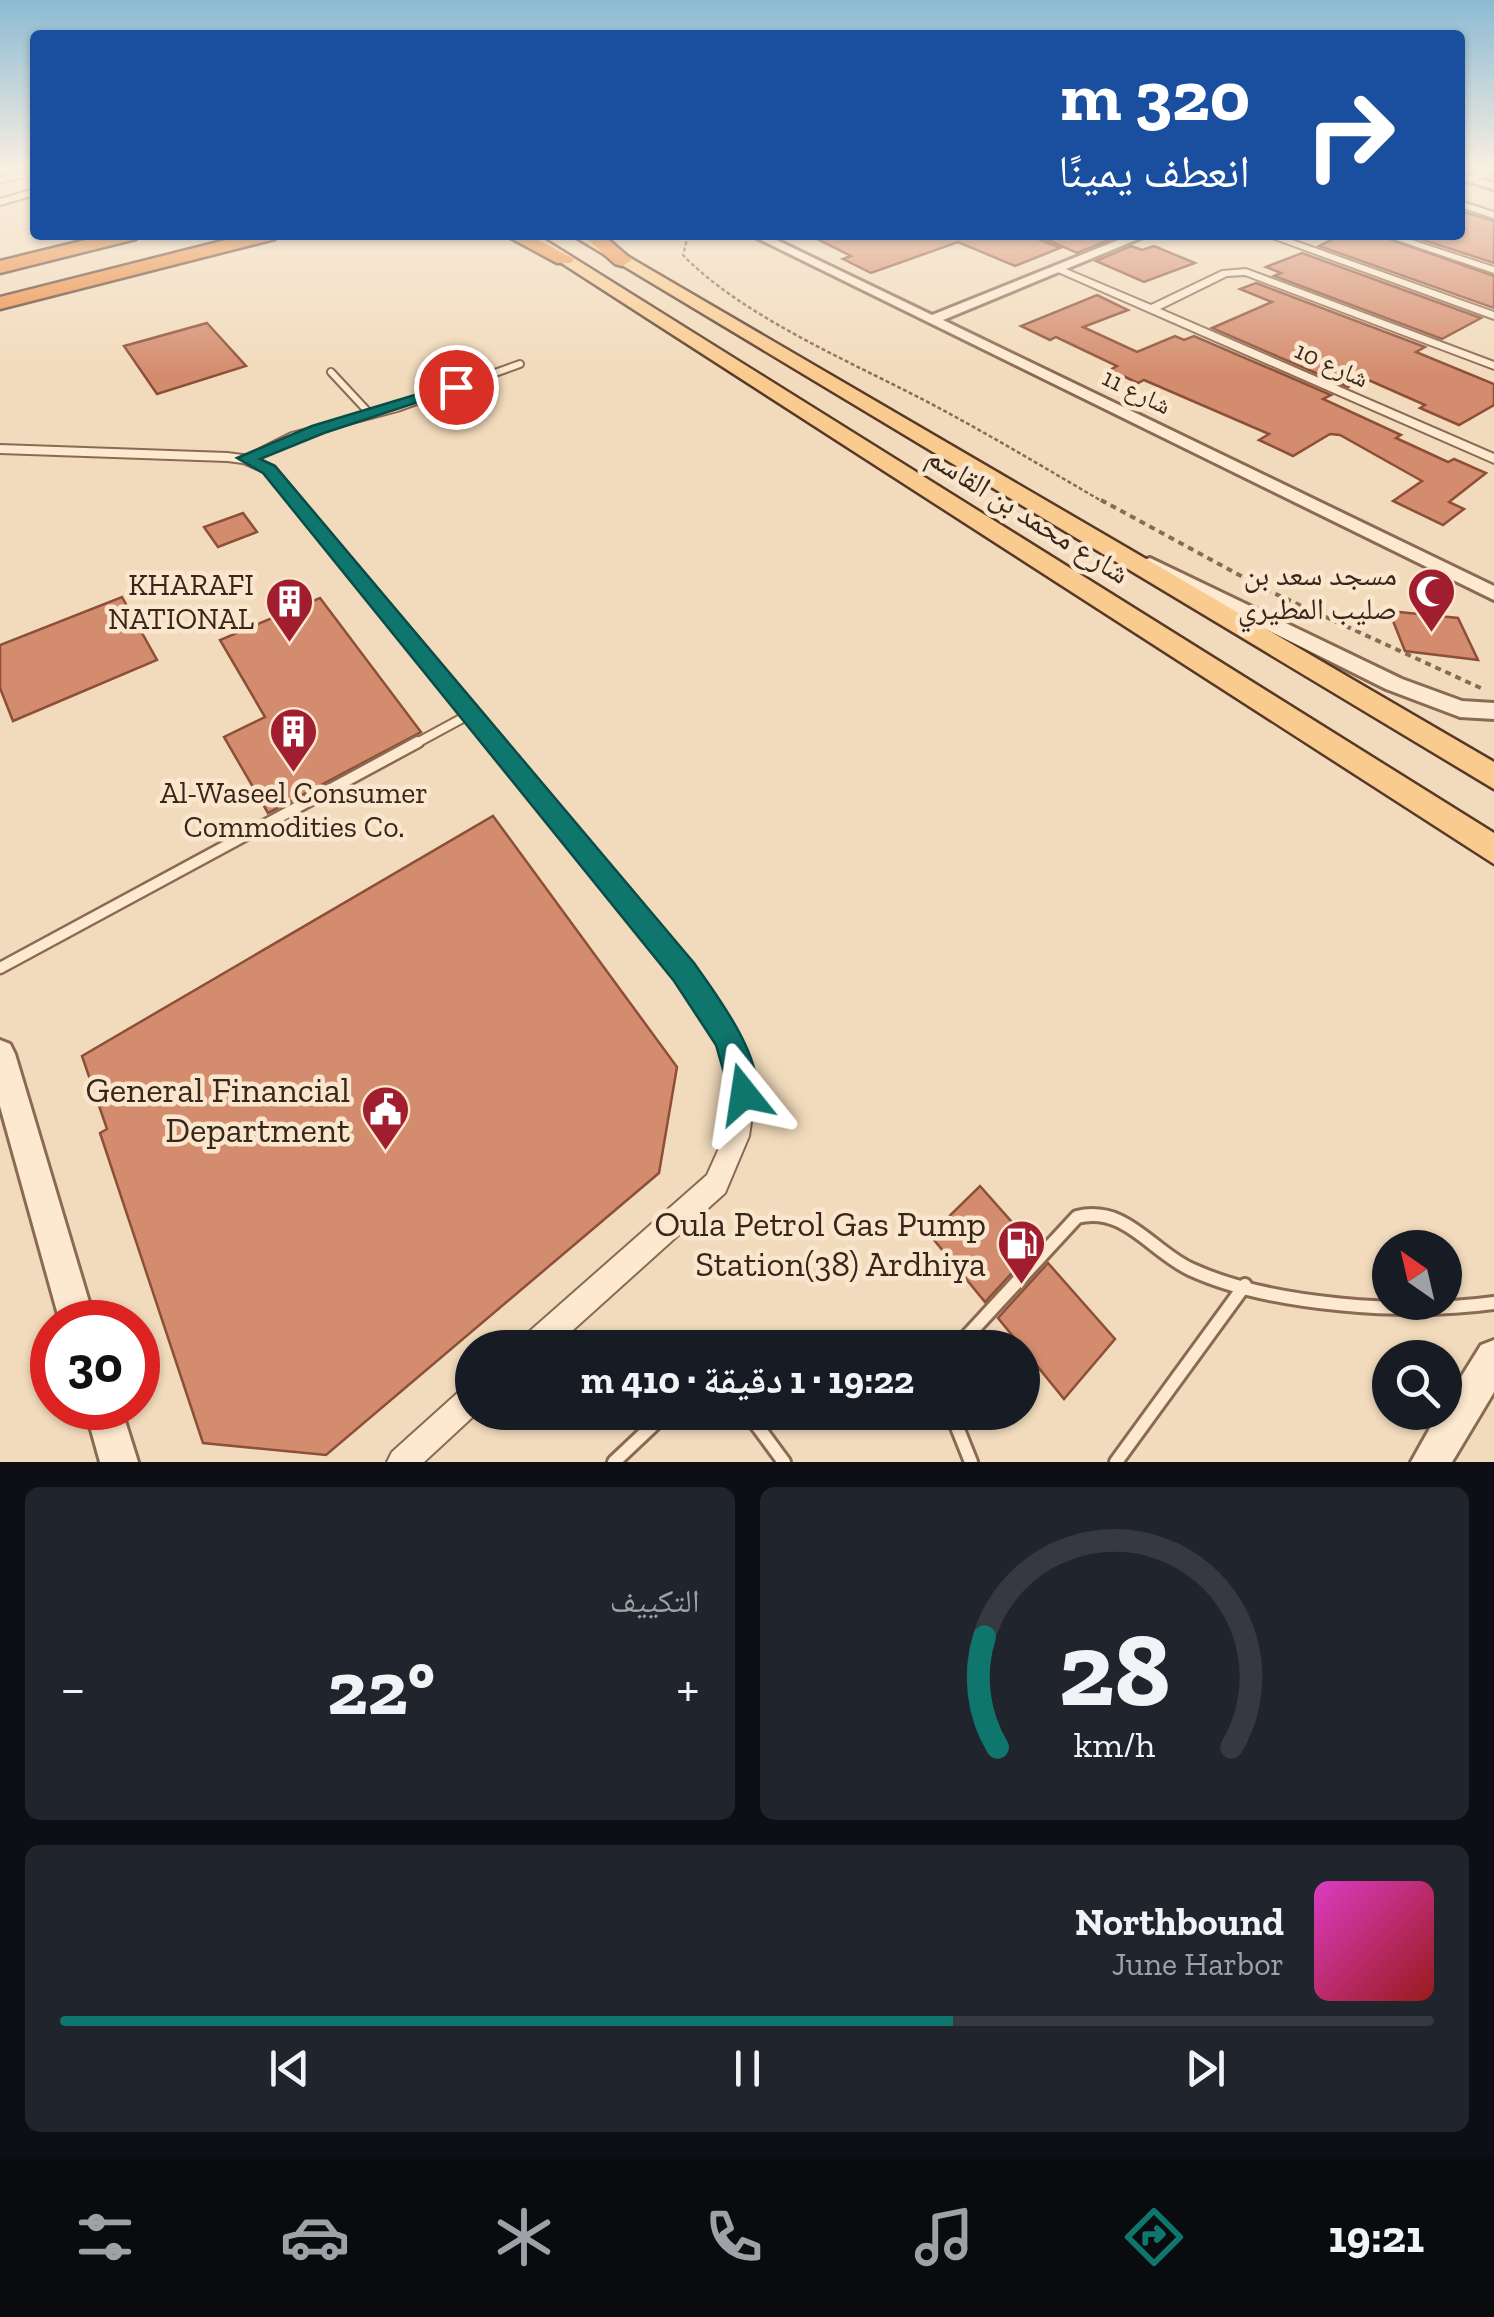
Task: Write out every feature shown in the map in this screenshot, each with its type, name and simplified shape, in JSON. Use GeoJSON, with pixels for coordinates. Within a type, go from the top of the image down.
{"type":"FeatureCollection","features":[{"type":"Feature","properties":{"kind":"highway"},"geometry":{"type":"LineString","coordinates":[[0,248],[33,240]]}},
{"type":"Feature","properties":{"kind":"highway"},"geometry":{"type":"LineString","coordinates":[[0,257],[68,240]]}},
{"type":"Feature","properties":{"kind":"highway"},"geometry":{"type":"LineString","coordinates":[[0,267],[109,240]]}},
{"type":"Feature","properties":{"kind":"highway"},"geometry":{"type":"LineString","coordinates":[[0,281],[168,244],[204,240]]}},
{"type":"Feature","properties":{"kind":"highway"},"geometry":{"type":"LineString","coordinates":[[0,303],[168,244],[212,240]]}},
{"type":"Feature","properties":{"kind":"highway"},"geometry":{"type":"LineString","coordinates":[[168,244],[220,240]]}},
{"type":"Feature","properties":{"kind":"highway"},"geometry":{"type":"LineString","coordinates":[[524,240],[564,259]]}},
{"type":"Feature","properties":{"kind":"highway"},"geometry":{"type":"LineString","coordinates":[[598,240],[622,260]]}},
{"type":"Feature","properties":{"kind":"main road","name":"شارع محمد بن القاسم"},"geometry":{"type":"LineString","coordinates":[[534,240],[1494,850]]}},
{"type":"Feature","properties":{"kind":"main road","name":"شارع محمد بن القاسم"},"geometry":{"type":"LineString","coordinates":[[588,240],[1494,777]]}},
{"type":"Feature","properties":{"kind":"street","name":"شارع 11"},"geometry":{"type":"LineString","coordinates":[[768,240],[1494,594]]}},
{"type":"Feature","properties":{"kind":"street"},"geometry":{"type":"LineString","coordinates":[[934,319],[1130,240]]}},
{"type":"Feature","properties":{"kind":"street"},"geometry":{"type":"LineString","coordinates":[[1283,240],[1494,316]]}},
{"type":"Feature","properties":{"kind":"street"},"geometry":{"type":"LineString","coordinates":[[1403,240],[1494,270]]}},
{"type":"Feature","properties":{"kind":"street","name":"شارع 10"},"geometry":{"type":"LineString","coordinates":[[1061,270],[1494,459]]}},
{"type":"Feature","properties":{"kind":"street","name":"شارع 10"},"geometry":{"type":"LineString","coordinates":[[1152,309],[1225,274],[1246,272],[1494,366]]}},
{"type":"Feature","properties":{"kind":"street"},"geometry":{"type":"LineString","coordinates":[[0,450],[246,458],[269,469],[701,994],[729,1039],[744,1094],[737,1136],[716,1184],[552,1330]]}},
{"type":"Feature","properties":{"kind":"street"},"geometry":{"type":"LineString","coordinates":[[1090,536],[1394,684],[1460,709],[1494,711]]}},
{"type":"Feature","properties":{"kind":"street"},"geometry":{"type":"LineString","coordinates":[[1440,816],[1494,862]]}},
{"type":"Feature","properties":{"kind":"street"},"geometry":{"type":"LineString","coordinates":[[0,1054],[72,1300]]}},
{"type":"Feature","properties":{"kind":"street"},"geometry":{"type":"LineString","coordinates":[[1430,1462],[1494,1358]]}},
{"type":"Feature","properties":{"kind":"street"},"geometry":{"type":"LineString","coordinates":[[402,1462],[455,1415]]}},
{"type":"Feature","properties":{"kind":"street"},"geometry":{"type":"LineString","coordinates":[[109,1430],[118,1462]]}},
{"type":"Feature","properties":{"kind":"lane"},"geometry":{"type":"LineString","coordinates":[[246,458],[318,429],[520,364]]}},
{"type":"Feature","properties":{"kind":"lane"},"geometry":{"type":"LineString","coordinates":[[331,372],[370,415]]}},
{"type":"Feature","properties":{"kind":"lane"},"geometry":{"type":"LineString","coordinates":[[0,968],[472,712]]}},
{"type":"Feature","properties":{"kind":"lane"},"geometry":{"type":"LineString","coordinates":[[973,1330],[1077,1217],[1105,1212],[1196,1272],[1294,1297],[1436,1309],[1494,1303]]}},
{"type":"Feature","properties":{"kind":"lane"},"geometry":{"type":"LineString","coordinates":[[1116,1462],[1244,1285]]}},
{"type":"Feature","properties":{"kind":"lane"},"geometry":{"type":"LineString","coordinates":[[614,1462],[647,1430]]}},
{"type":"Feature","properties":{"kind":"lane"},"geometry":{"type":"LineString","coordinates":[[760,1430],[784,1462]]}},
{"type":"Feature","properties":{"kind":"lane"},"geometry":{"type":"LineString","coordinates":[[958,1430],[971,1462]]}},
{"type":"Feature","properties":{"kind":"path"},"geometry":{"type":"LineString","coordinates":[[687,240],[684,254],[705,278],[826,350],[1266,590],[1494,694]]}},
{"type":"Feature","properties":{"kind":"building"},"geometry":{"type":"Polygon","coordinates":[[[1494,238],[1494,263],[1423,240],[1494,238]]]}},
{"type":"Feature","properties":{"kind":"building"},"geometry":{"type":"Polygon","coordinates":[[[819,240],[1041,240],[1060,248],[1015,266],[958,242],[871,273],[843,259],[851,256],[819,240]]]}},
{"type":"Feature","properties":{"kind":"building"},"geometry":{"type":"Polygon","coordinates":[[[1048,240],[1110,240],[1077,253],[1048,240]]]}},
{"type":"Feature","properties":{"kind":"building"},"geometry":{"type":"Polygon","coordinates":[[[1331,240],[1392,240],[1494,276],[1494,308],[1319,246],[1331,240]]]}},
{"type":"Feature","properties":{"kind":"building"},"geometry":{"type":"Polygon","coordinates":[[[1131,246],[1142,250],[1154,246],[1195,263],[1144,282],[1096,261],[1131,246]]]}},
{"type":"Feature","properties":{"kind":"building"},"geometry":{"type":"Polygon","coordinates":[[[1302,253],[1481,318],[1442,339],[1274,276],[1281,273],[1266,267],[1302,253]]]}},
{"type":"Feature","properties":{"kind":"building"},"geometry":{"type":"Polygon","coordinates":[[[1256,283],[1425,347],[1416,352],[1494,384],[1494,405],[1459,425],[1364,378],[1348,387],[1212,328],[1272,302],[1240,289],[1256,283]]]}},
{"type":"Feature","properties":{"kind":"building"},"geometry":{"type":"Polygon","coordinates":[[[1097,295],[1128,310],[1083,327],[1137,352],[1175,336],[1184,340],[1194,336],[1331,395],[1323,399],[1401,435],[1396,438],[1448,462],[1454,459],[1486,473],[1449,502],[1464,509],[1443,525],[1393,501],[1422,481],[1340,435],[1330,434],[1293,456],[1259,440],[1269,434],[1144,380],[1138,383],[1110,370],[1117,366],[1056,337],[1050,340],[1021,326],[1097,295]]]}},
{"type":"Feature","properties":{"kind":"building"},"geometry":{"type":"Polygon","coordinates":[[[207,323],[246,366],[157,394],[124,346],[207,323]]]}},
{"type":"Feature","properties":{"kind":"building"},"geometry":{"type":"Polygon","coordinates":[[[243,513],[257,532],[218,547],[204,527],[243,513]]]}},
{"type":"Feature","properties":{"kind":"building"},"geometry":{"type":"Polygon","coordinates":[[[122,597],[157,660],[13,721],[0,688],[0,645],[122,597]]]}},
{"type":"Feature","properties":{"kind":"building"},"geometry":{"type":"Polygon","coordinates":[[[320,598],[421,732],[268,813],[224,737],[265,717],[220,640],[320,598]]]}},
{"type":"Feature","properties":{"kind":"building","name":"مسجد سعد بن صليب المطيري"},"geometry":{"type":"Polygon","coordinates":[[[1389,611],[1458,618],[1478,660],[1405,651],[1389,611]]]}},
{"type":"Feature","properties":{"kind":"building","name":"General Financial Department"},"geometry":{"type":"Polygon","coordinates":[[[493,816],[677,1067],[659,1173],[474,1330],[455,1330],[455,1346],[326,1455],[203,1443],[160,1314],[160,1300],[155,1300],[100,1133],[107,1129],[82,1056],[493,816]]]}},
{"type":"Feature","properties":{"kind":"building"},"geometry":{"type":"Polygon","coordinates":[[[980,1186],[1035,1248],[985,1302],[930,1235],[980,1186]]]}},
{"type":"Feature","properties":{"kind":"building"},"geometry":{"type":"Polygon","coordinates":[[[1048,1263],[1115,1339],[1064,1399],[1040,1370],[1040,1330],[1008,1330],[998,1318],[1048,1263]]]}},
{"type":"Feature","properties":{"kind":"place","name":"مسجد سعد بن صليب المطيري"},"geometry":{"type":"Point","coordinates":[1432,634]}},
{"type":"Feature","properties":{"kind":"place","name":"KHARAFI NATIONAL"},"geometry":{"type":"Point","coordinates":[289,644]}},
{"type":"Feature","properties":{"kind":"place","name":"Al-Waseel Consumer Commodities Co."},"geometry":{"type":"Point","coordinates":[294,774]}},
{"type":"Feature","properties":{"kind":"place","name":"General Financial Department"},"geometry":{"type":"Point","coordinates":[385,1152]}},
{"type":"Feature","properties":{"kind":"place","name":"Oula Petrol Gas Pump Station(38) Ardhiya"},"geometry":{"type":"Point","coordinates":[1021,1286]}},
{"type":"Feature","properties":{"kind":"route"},"geometry":{"type":"LineString","coordinates":[[456,387],[318,429],[246,458],[269,469],[684,972],[729,1039],[744,1094]]}}]}
